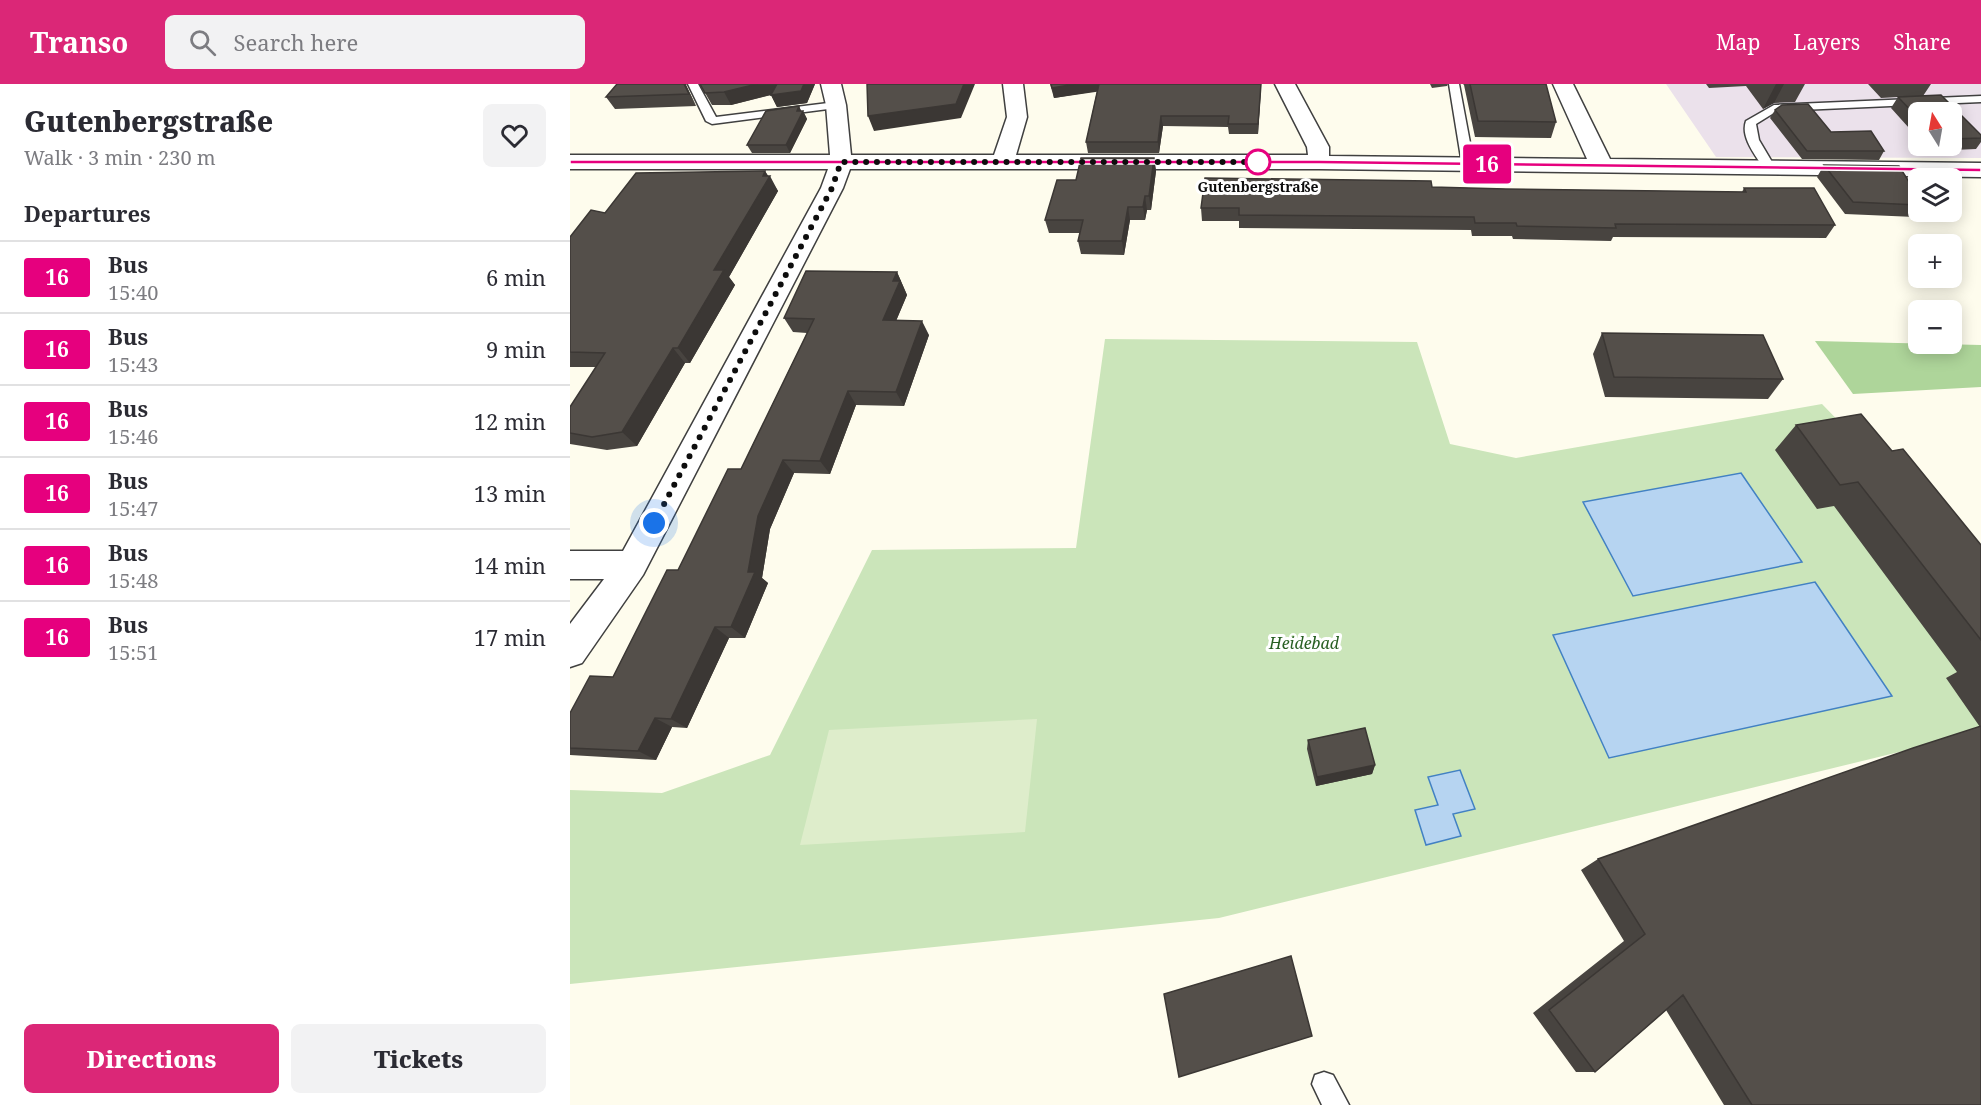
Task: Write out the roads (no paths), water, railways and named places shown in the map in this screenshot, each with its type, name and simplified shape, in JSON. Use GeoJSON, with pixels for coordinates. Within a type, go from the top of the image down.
{"type":"FeatureCollection","features":[{"type":"Feature","properties":{"kind":"street"},"geometry":{"type":"LineString","coordinates":[[570,652],[632,565],[832,188],[841,162],[836,105],[831,84]]}},
{"type":"Feature","properties":{"kind":"street"},"geometry":{"type":"LineString","coordinates":[[1003,162],[1017,117],[1013,84]]}},
{"type":"Feature","properties":{"kind":"street"},"geometry":{"type":"LineString","coordinates":[[1285,84],[1318,147],[1319,162]]}},
{"type":"Feature","properties":{"kind":"street"},"geometry":{"type":"LineString","coordinates":[[1563,84],[1601,164]]}},
{"type":"Feature","properties":{"kind":"street"},"geometry":{"type":"LineString","coordinates":[[570,162],[1319,162],[1981,170]]}},
{"type":"Feature","properties":{"kind":"street"},"geometry":{"type":"LineString","coordinates":[[570,565],[632,565]]}},
{"type":"Feature","properties":{"kind":"lane"},"geometry":{"type":"LineString","coordinates":[[693,84],[712,121],[836,105]]}},
{"type":"Feature","properties":{"kind":"lane"},"geometry":{"type":"LineString","coordinates":[[1454,84],[1467,164]]}},
{"type":"Feature","properties":{"kind":"lane"},"geometry":{"type":"LineString","coordinates":[[1768,167],[1750,135],[1749,128],[1750,123],[1774,108],[1981,99]]}},
{"type":"Feature","properties":{"kind":"water"},"geometry":{"type":"Polygon","coordinates":[[[1741,473],[1802,562],[1633,596],[1583,502],[1741,473]]]}},
{"type":"Feature","properties":{"kind":"water"},"geometry":{"type":"Polygon","coordinates":[[[1815,582],[1892,696],[1609,758],[1553,635],[1815,582]]]}},
{"type":"Feature","properties":{"kind":"water"},"geometry":{"type":"Polygon","coordinates":[[[1460,770],[1475,809],[1453,814],[1461,836],[1426,845],[1415,810],[1438,805],[1428,777],[1460,770]]]}},
{"type":"Feature","properties":{"kind":"place","name":"Gutenbergstraße"},"geometry":{"type":"Point","coordinates":[1258,162]}},
{"type":"Feature","properties":{"kind":"park label","name":"Heidebad"},"geometry":{"type":"Point","coordinates":[1304,643]}}]}
